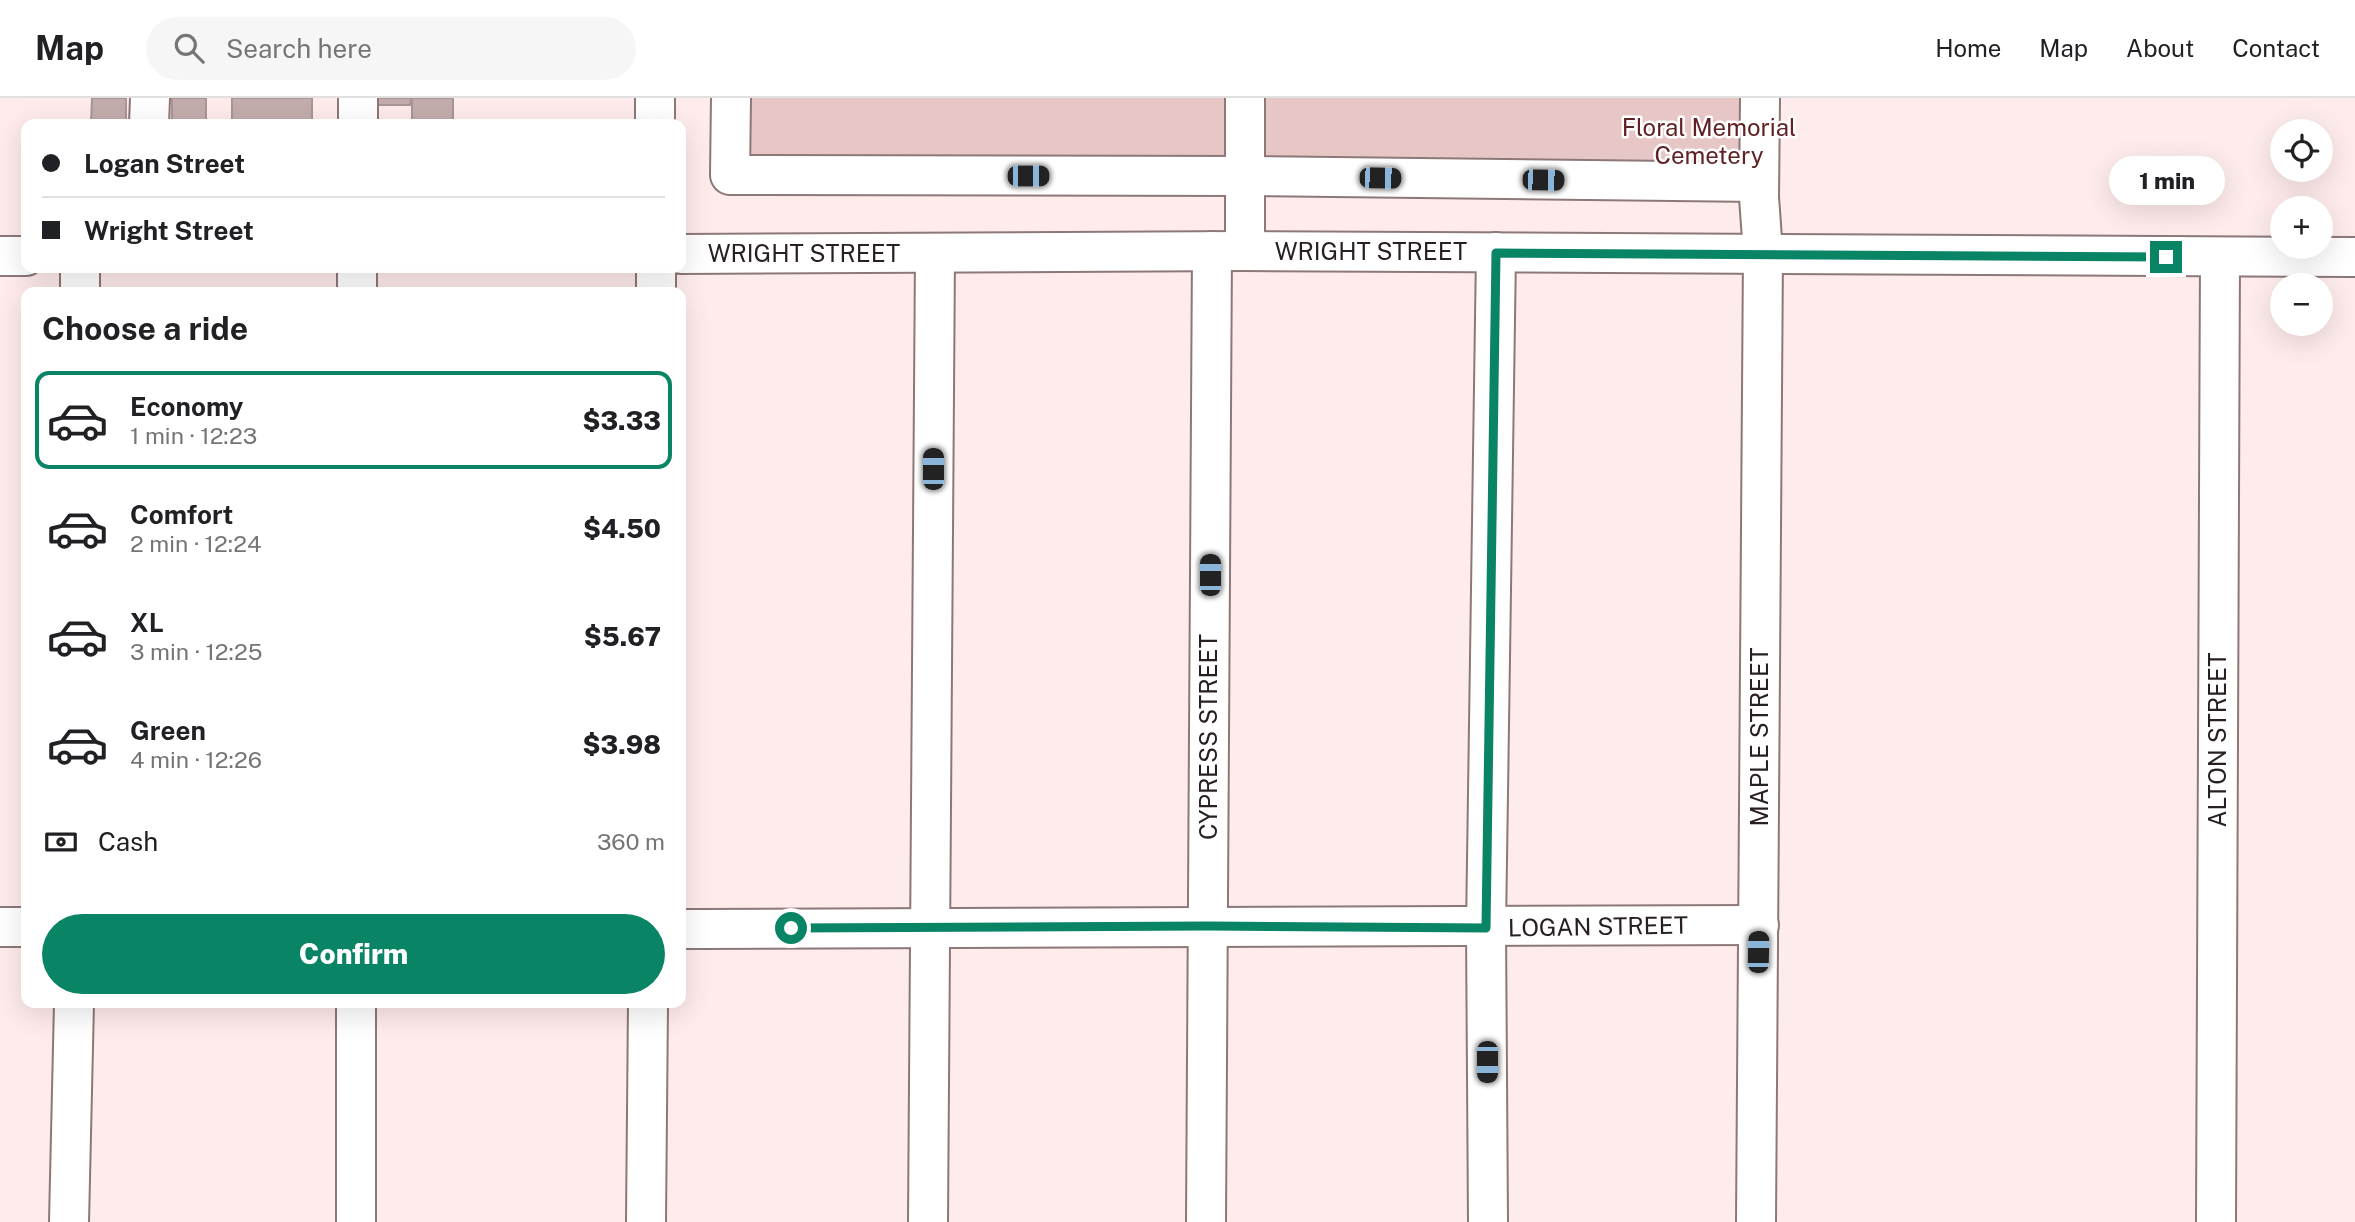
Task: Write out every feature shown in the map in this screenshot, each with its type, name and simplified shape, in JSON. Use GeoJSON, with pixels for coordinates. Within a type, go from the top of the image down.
{"type":"FeatureCollection","features":[{"type":"Feature","properties":{"kind":"street"},"geometry":{"type":"LineString","coordinates":[[149,119],[150,98]]}},
{"type":"Feature","properties":{"kind":"street"},"geometry":{"type":"LineString","coordinates":[[358,98],[358,119]]}},
{"type":"Feature","properties":{"kind":"street"},"geometry":{"type":"LineString","coordinates":[[655,98],[655,119]]}},
{"type":"Feature","properties":{"kind":"street"},"geometry":{"type":"LineString","coordinates":[[731,98],[730,175],[1245,176],[1759,182]]}},
{"type":"Feature","properties":{"kind":"street","name":"CYPRESS STREET"},"geometry":{"type":"LineString","coordinates":[[1206,1222],[1208,926],[1229,251],[1245,176],[1245,98]]}},
{"type":"Feature","properties":{"kind":"street","name":"MAPLE STREET"},"geometry":{"type":"LineString","coordinates":[[1756,1222],[1763,253],[1759,182],[1759,98]]}},
{"type":"Feature","properties":{"kind":"street","name":"WRIGHT STREET"},"geometry":{"type":"LineString","coordinates":[[686,254],[1229,251],[2355,257]]}},
{"type":"Feature","properties":{"kind":"street"},"geometry":{"type":"LineString","coordinates":[[1488,1222],[1486,928],[1496,253]]}},
{"type":"Feature","properties":{"kind":"street"},"geometry":{"type":"LineString","coordinates":[[928,1222],[935,254]]}},
{"type":"Feature","properties":{"kind":"street"},"geometry":{"type":"LineString","coordinates":[[0,256],[21,256]]}},
{"type":"Feature","properties":{"kind":"street","name":"ALTON STREET"},"geometry":{"type":"LineString","coordinates":[[2216,1222],[2220,257]]}},
{"type":"Feature","properties":{"kind":"street","name":"LOGAN STREET"},"geometry":{"type":"LineString","coordinates":[[686,929],[1759,925]]}},
{"type":"Feature","properties":{"kind":"street"},"geometry":{"type":"LineString","coordinates":[[0,927],[21,927]]}},
{"type":"Feature","properties":{"kind":"street"},"geometry":{"type":"LineString","coordinates":[[69,1222],[74,1008]]}},
{"type":"Feature","properties":{"kind":"street"},"geometry":{"type":"LineString","coordinates":[[356,1008],[356,1222]]}},
{"type":"Feature","properties":{"kind":"street"},"geometry":{"type":"LineString","coordinates":[[646,1222],[648,1008]]}},
{"type":"Feature","properties":{"kind":"green space","name":"Floral Memorial Cemetery"},"geometry":{"type":"Polygon","coordinates":[[[726,98],[1763,98],[1762,188],[727,184],[726,98]]]}},
{"type":"Feature","properties":{"kind":"building"},"geometry":{"type":"Polygon","coordinates":[[[92,98],[126,98],[126,119],[91,119],[92,98]]]}},
{"type":"Feature","properties":{"kind":"building"},"geometry":{"type":"Polygon","coordinates":[[[172,98],[206,98],[206,119],[172,119],[172,98]]]}},
{"type":"Feature","properties":{"kind":"building"},"geometry":{"type":"Polygon","coordinates":[[[232,98],[312,98],[312,119],[232,119],[232,98]]]}},
{"type":"Feature","properties":{"kind":"building"},"geometry":{"type":"Polygon","coordinates":[[[374,98],[411,98],[410,105],[374,105],[374,98]]]}},
{"type":"Feature","properties":{"kind":"building"},"geometry":{"type":"Polygon","coordinates":[[[412,98],[453,98],[453,119],[412,119],[412,98]]]}},
{"type":"Feature","properties":{"kind":"route"},"geometry":{"type":"LineString","coordinates":[[791,928],[1486,928],[1496,253],[2166,257]]}}]}
